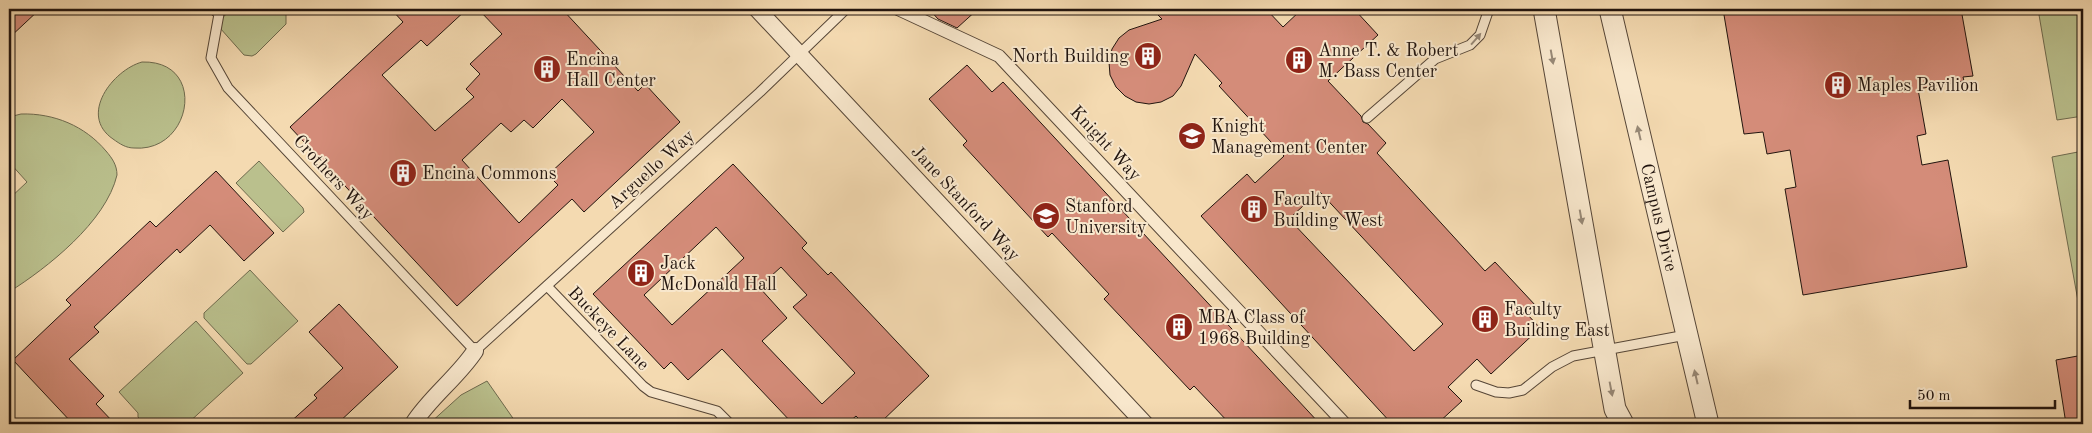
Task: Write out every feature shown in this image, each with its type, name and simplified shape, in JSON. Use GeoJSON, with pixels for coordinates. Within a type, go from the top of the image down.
{"type":"FeatureCollection","features":[{"type":"Feature","properties":{"kind":"street","name":"Jane Stanford Way"},"geometry":{"type":"LineString","coordinates":[[757,9],[1145,424]]}},
{"type":"Feature","properties":{"kind":"street","name":"Knight Way"},"geometry":{"type":"LineString","coordinates":[[898,9],[999,56],[1345,424]]}},
{"type":"Feature","properties":{"kind":"street"},"geometry":{"type":"LineString","coordinates":[[1544,9],[1615,410],[1623,424]]}},
{"type":"Feature","properties":{"kind":"street","name":"Campus Drive"},"geometry":{"type":"LineString","coordinates":[[1610,9],[1708,424]]}},
{"type":"Feature","properties":{"kind":"street"},"geometry":{"type":"LineString","coordinates":[[413,424],[423,409],[475,351]]}},
{"type":"Feature","properties":{"kind":"lane","name":"Crothers Way"},"geometry":{"type":"LineString","coordinates":[[213,9],[219,14],[211,58],[228,88],[475,351]]}},
{"type":"Feature","properties":{"kind":"lane","name":"Arguello Way"},"geometry":{"type":"LineString","coordinates":[[475,351],[800,55],[846,9]]}},
{"type":"Feature","properties":{"kind":"lane"},"geometry":{"type":"LineString","coordinates":[[1367,118],[1435,59],[1470,45],[1480,35],[1489,9]]}},
{"type":"Feature","properties":{"kind":"lane","name":"Buckeye Lane"},"geometry":{"type":"LineString","coordinates":[[547,286],[642,386],[660,394],[718,411],[730,424]]}},
{"type":"Feature","properties":{"kind":"lane"},"geometry":{"type":"LineString","coordinates":[[1476,385],[1496,392],[1524,390],[1552,368],[1573,356],[1686,335]]}},
{"type":"Feature","properties":{"kind":"green space"},"geometry":{"type":"Polygon","coordinates":[[[232,9],[282,9],[286,14],[286,24],[256,54],[252,56],[244,55],[220,28],[222,18],[232,9]]]}},
{"type":"Feature","properties":{"kind":"green space"},"geometry":{"type":"Polygon","coordinates":[[[2038,9],[2083,9],[2083,116],[2057,120],[2038,9]]]}},
{"type":"Feature","properties":{"kind":"green space"},"geometry":{"type":"Polygon","coordinates":[[[142,62],[163,65],[177,75],[184,90],[184,106],[179,122],[169,136],[154,146],[131,148],[118,143],[103,129],[99,118],[99,106],[111,84],[120,74],[142,62]]]}},
{"type":"Feature","properties":{"kind":"green space"},"geometry":{"type":"Polygon","coordinates":[[[21,114],[45,116],[79,128],[98,142],[108,154],[115,165],[117,175],[111,193],[101,210],[88,226],[57,257],[9,292],[9,199],[27,182],[9,162],[9,117],[21,114]]]}},
{"type":"Feature","properties":{"kind":"green space"},"geometry":{"type":"Polygon","coordinates":[[[2083,151],[2083,300],[2078,301],[2052,157],[2083,151]]]}},
{"type":"Feature","properties":{"kind":"green space"},"geometry":{"type":"Polygon","coordinates":[[[259,161],[303,208],[304,212],[283,232],[236,183],[259,161]]]}},
{"type":"Feature","properties":{"kind":"green space"},"geometry":{"type":"Polygon","coordinates":[[[250,270],[298,321],[251,364],[247,364],[204,318],[204,313],[250,270]]]}},
{"type":"Feature","properties":{"kind":"green space"},"geometry":{"type":"Polygon","coordinates":[[[196,321],[243,373],[187,424],[143,423],[138,417],[138,413],[119,392],[196,321]]]}},
{"type":"Feature","properties":{"kind":"green space"},"geometry":{"type":"Polygon","coordinates":[[[487,381],[517,424],[429,424],[461,395],[487,381]]]}},
{"type":"Feature","properties":{"kind":"building"},"geometry":{"type":"Polygon","coordinates":[[[9,9],[40,9],[9,38],[9,9]]]}},
{"type":"Feature","properties":{"kind":"building"},"geometry":{"type":"Polygon","coordinates":[[[391,9],[467,9],[427,46],[421,40],[382,75],[435,131],[474,97],[466,89],[480,74],[470,64],[502,34],[478,9],[562,9],[638,91],[645,84],[680,122],[584,212],[572,199],[457,306],[290,127],[403,22],[391,9]],[[562,99],[533,128],[524,120],[511,132],[501,123],[462,160],[519,223],[558,185],[548,175],[594,132],[562,99]]]}},
{"type":"Feature","properties":{"kind":"building"},"geometry":{"type":"Polygon","coordinates":[[[929,9],[978,9],[957,28],[938,19],[929,9]]]}},
{"type":"Feature","properties":{"kind":"building"},"geometry":{"type":"Polygon","coordinates":[[[1152,9],[1266,9],[1283,27],[1302,9],[1354,9],[1378,35],[1328,81],[1361,116],[1363,122],[1368,124],[1386,143],[1377,153],[1485,271],[1495,262],[1536,306],[1527,314],[1540,328],[1491,374],[1477,359],[1448,387],[1462,401],[1437,424],[1392,424],[1201,216],[1247,174],[1255,183],[1284,156],[1219,86],[1222,83],[1195,54],[1181,86],[1173,96],[1161,102],[1149,104],[1136,102],[1125,96],[1116,87],[1110,75],[1109,62],[1112,49],[1119,38],[1129,30],[1162,19],[1152,9]],[[1319,191],[1289,219],[1414,351],[1443,324],[1319,191]]]}},
{"type":"Feature","properties":{"kind":"building"},"geometry":{"type":"Polygon","coordinates":[[[1723,9],[1961,9],[1973,76],[1963,77],[1964,81],[1918,89],[1926,134],[1917,136],[1922,165],[1948,160],[1967,267],[1803,295],[1785,189],[1796,187],[1790,150],[1767,154],[1763,132],[1744,134],[1723,9]]]}},
{"type":"Feature","properties":{"kind":"building"},"geometry":{"type":"Polygon","coordinates":[[[967,65],[992,92],[1003,82],[1320,424],[1230,424],[1194,386],[1190,390],[1104,299],[1109,294],[1052,233],[1048,237],[963,145],[967,141],[929,99],[967,65]]]}},
{"type":"Feature","properties":{"kind":"building"},"geometry":{"type":"Polygon","coordinates":[[[733,164],[807,243],[802,248],[828,275],[831,272],[929,376],[879,424],[864,424],[856,416],[847,424],[793,424],[722,349],[688,380],[671,362],[664,369],[593,294],[733,164]],[[716,227],[644,295],[672,325],[744,258],[716,227]],[[781,267],[759,287],[787,318],[762,341],[822,404],[855,373],[793,307],[807,295],[781,267]]]}},
{"type":"Feature","properties":{"kind":"building"},"geometry":{"type":"Polygon","coordinates":[[[216,171],[274,233],[244,261],[210,225],[180,253],[177,249],[94,327],[99,332],[69,359],[104,396],[96,404],[115,424],[73,424],[13,360],[71,305],[66,300],[150,221],[156,227],[216,171]]]}},
{"type":"Feature","properties":{"kind":"building"},"geometry":{"type":"Polygon","coordinates":[[[339,304],[398,367],[337,424],[288,424],[317,398],[314,395],[343,368],[309,332],[339,304]]]}},
{"type":"Feature","properties":{"kind":"building"},"geometry":{"type":"Polygon","coordinates":[[[2083,355],[2083,424],[2066,424],[2056,360],[2083,355]]]}},
{"type":"Feature","properties":{"kind":"place","name":"North Building"},"geometry":{"type":"Point","coordinates":[1148,56]}},
{"type":"Feature","properties":{"kind":"place","name":"Anne T. & Robert M. Bass Center"},"geometry":{"type":"Point","coordinates":[1299,60]}},
{"type":"Feature","properties":{"kind":"place","name":"Encina Hall Center"},"geometry":{"type":"Point","coordinates":[547,69]}},
{"type":"Feature","properties":{"kind":"place","name":"Maples Pavilion"},"geometry":{"type":"Point","coordinates":[1838,85]}},
{"type":"Feature","properties":{"kind":"place","name":"Knight Management Center"},"geometry":{"type":"Point","coordinates":[1192,136]}},
{"type":"Feature","properties":{"kind":"place","name":"Encina Commons"},"geometry":{"type":"Point","coordinates":[403,173]}},
{"type":"Feature","properties":{"kind":"place","name":"Faculty Building West"},"geometry":{"type":"Point","coordinates":[1254,209]}},
{"type":"Feature","properties":{"kind":"place","name":"Stanford University"},"geometry":{"type":"Point","coordinates":[1046,216]}},
{"type":"Feature","properties":{"kind":"place","name":"Jack McDonald Hall"},"geometry":{"type":"Point","coordinates":[641,273]}},
{"type":"Feature","properties":{"kind":"place","name":"Faculty Building East"},"geometry":{"type":"Point","coordinates":[1485,319]}},
{"type":"Feature","properties":{"kind":"place","name":"MBA Class of 1968 Building"},"geometry":{"type":"Point","coordinates":[1179,327]}}]}
